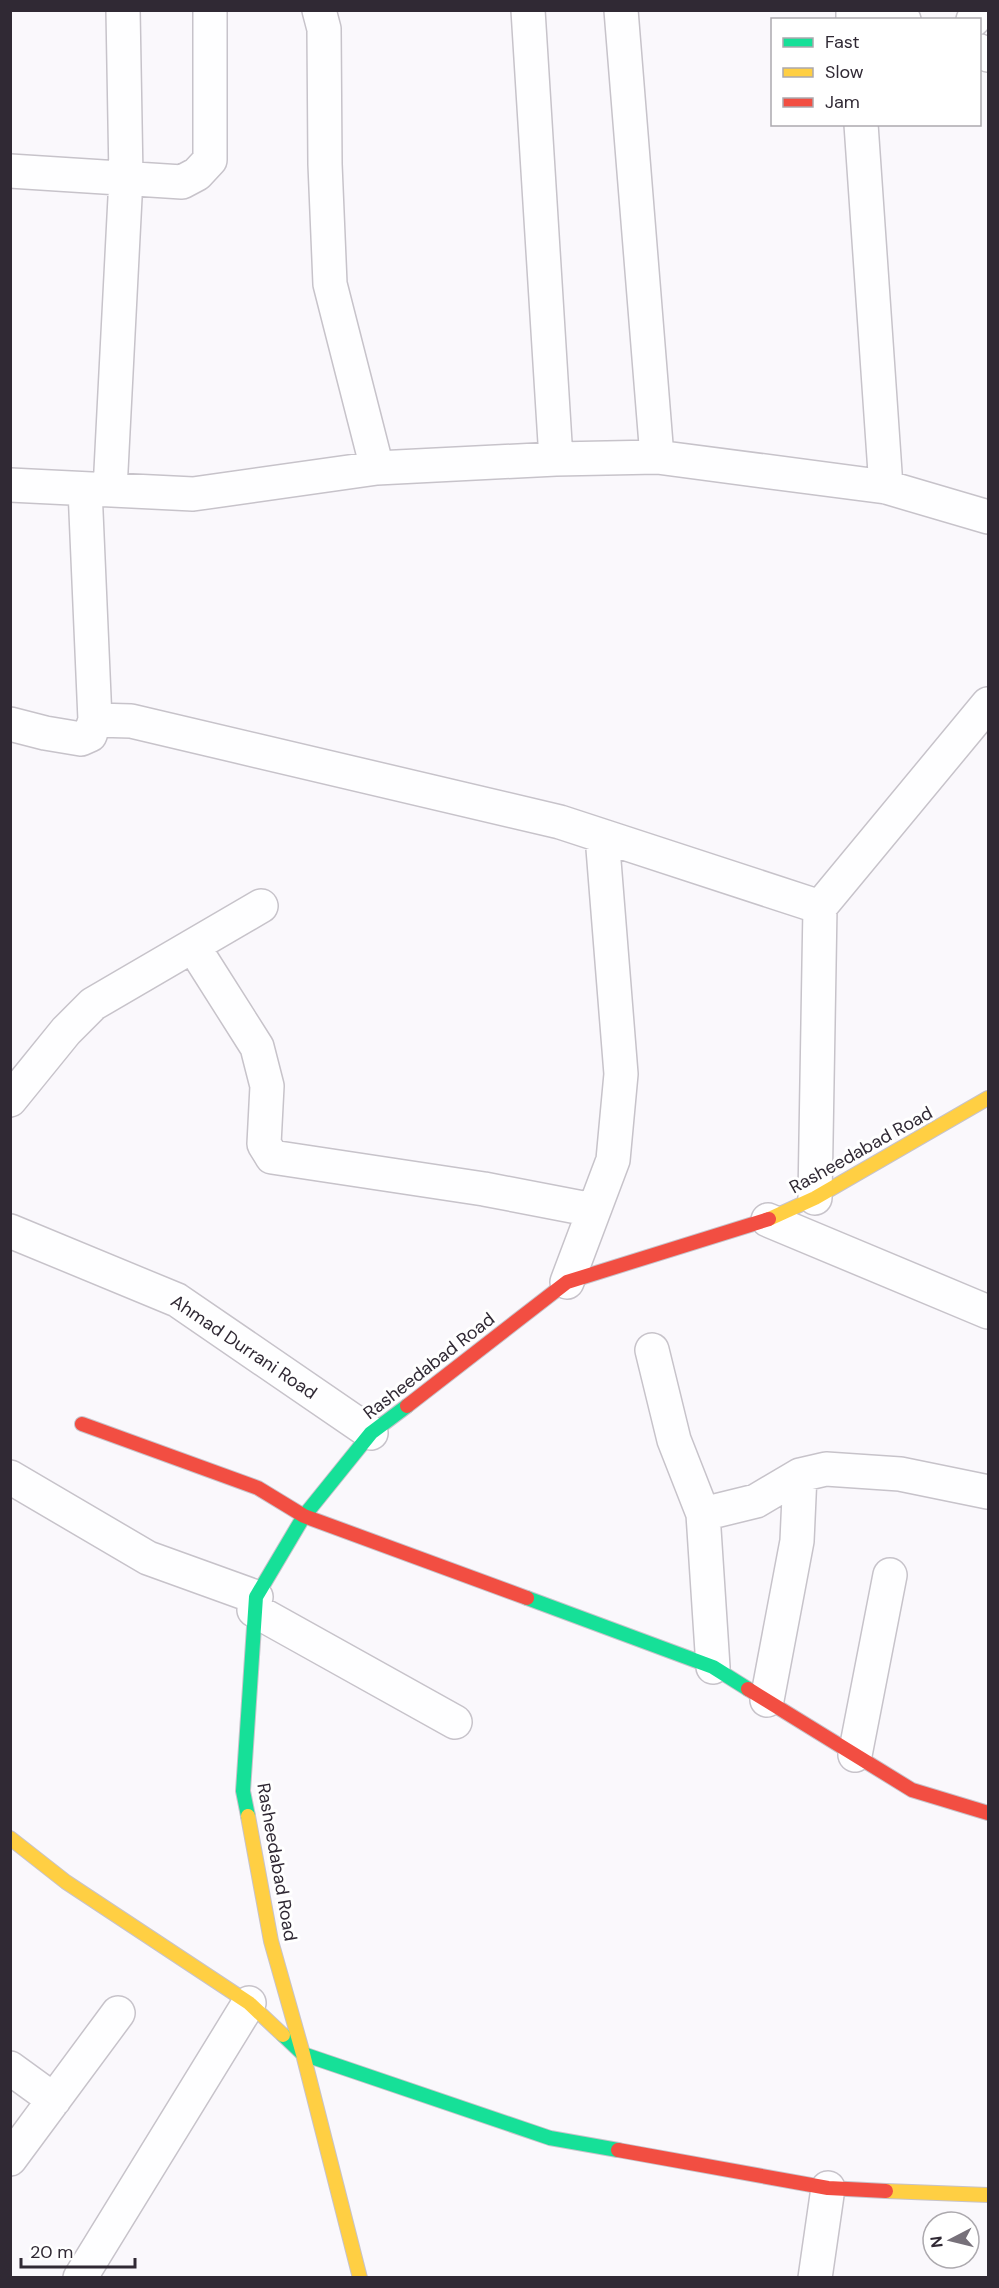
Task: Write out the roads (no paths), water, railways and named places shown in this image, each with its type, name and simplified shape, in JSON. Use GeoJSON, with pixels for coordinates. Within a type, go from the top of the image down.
{"type":"FeatureCollection","features":[{"type":"Feature","properties":{"kind":"street"},"geometry":{"type":"LineString","coordinates":[[10,724],[81,739],[90,735],[95,720],[97,489],[126,178],[123,10]]}},
{"type":"Feature","properties":{"kind":"street"},"geometry":{"type":"LineString","coordinates":[[10,171],[182,182],[197,174],[210,160],[210,10]]}},
{"type":"Feature","properties":{"kind":"street"},"geometry":{"type":"LineString","coordinates":[[320,10],[324,29],[325,164],[330,284],[377,468]]}},
{"type":"Feature","properties":{"kind":"street"},"geometry":{"type":"LineString","coordinates":[[528,10],[556,459]]}},
{"type":"Feature","properties":{"kind":"street"},"geometry":{"type":"LineString","coordinates":[[621,10],[657,457]]}},
{"type":"Feature","properties":{"kind":"street"},"geometry":{"type":"LineString","coordinates":[[882,10],[900,18]]}},
{"type":"Feature","properties":{"kind":"street"},"geometry":{"type":"LineString","coordinates":[[861,126],[886,487]]}},
{"type":"Feature","properties":{"kind":"street"},"geometry":{"type":"LineString","coordinates":[[10,485],[193,494],[377,468],[556,459],[657,457],[886,487],[988,517]]}},
{"type":"Feature","properties":{"kind":"street"},"geometry":{"type":"LineString","coordinates":[[815,1198],[820,907],[988,704]]}},
{"type":"Feature","properties":{"kind":"street"},"geometry":{"type":"LineString","coordinates":[[95,720],[131,721],[560,822],[820,907]]}},
{"type":"Feature","properties":{"kind":"street"},"geometry":{"type":"LineString","coordinates":[[567,1282],[613,1160],[621,1074],[602,836]]}},
{"type":"Feature","properties":{"kind":"street"},"geometry":{"type":"LineString","coordinates":[[10,1100],[66,1031],[93,1004],[261,906]]}},
{"type":"Feature","properties":{"kind":"street"},"geometry":{"type":"LineString","coordinates":[[193,946],[257,1047],[267,1086],[264,1144],[272,1157],[484,1189],[593,1210]]}},
{"type":"Feature","properties":{"kind":"street","name":"Rasheedabad Road"},"geometry":{"type":"LineString","coordinates":[[360,2277],[272,1941],[243,1791],[255,1603],[304,1516],[371,1433],[567,1282],[768,1220],[815,1198],[988,1098]]}},
{"type":"Feature","properties":{"kind":"street"},"geometry":{"type":"LineString","coordinates":[[768,1220],[988,1312]]}},
{"type":"Feature","properties":{"kind":"street","name":"Ahmad Durrani Road"},"geometry":{"type":"LineString","coordinates":[[10,1230],[177,1300],[371,1433]]}},
{"type":"Feature","properties":{"kind":"street"},"geometry":{"type":"LineString","coordinates":[[652,1350],[674,1440],[704,1514],[713,1667]]}},
{"type":"Feature","properties":{"kind":"street"},"geometry":{"type":"LineString","coordinates":[[82,1424],[258,1488],[304,1516],[713,1667],[912,1790],[988,1812]]}},
{"type":"Feature","properties":{"kind":"street"},"geometry":{"type":"LineString","coordinates":[[704,1514],[756,1501],[800,1475],[826,1469],[900,1473],[988,1492]]}},
{"type":"Feature","properties":{"kind":"street"},"geometry":{"type":"LineString","coordinates":[[766,1700],[797,1541],[800,1475]]}},
{"type":"Feature","properties":{"kind":"street"},"geometry":{"type":"LineString","coordinates":[[10,1477],[148,1558],[255,1603],[455,1722]]}},
{"type":"Feature","properties":{"kind":"street"},"geometry":{"type":"LineString","coordinates":[[855,1755],[890,1575]]}},
{"type":"Feature","properties":{"kind":"street"},"geometry":{"type":"LineString","coordinates":[[10,1838],[66,1882],[249,2003],[303,2054],[550,2138],[828,2188],[988,2195]]}},
{"type":"Feature","properties":{"kind":"street"},"geometry":{"type":"LineString","coordinates":[[80,2277],[249,2003]]}},
{"type":"Feature","properties":{"kind":"street"},"geometry":{"type":"LineString","coordinates":[[10,2159],[118,2013]]}},
{"type":"Feature","properties":{"kind":"street"},"geometry":{"type":"LineString","coordinates":[[10,2068],[54,2100]]}},
{"type":"Feature","properties":{"kind":"street"},"geometry":{"type":"LineString","coordinates":[[815,2277],[828,2188]]}}]}
